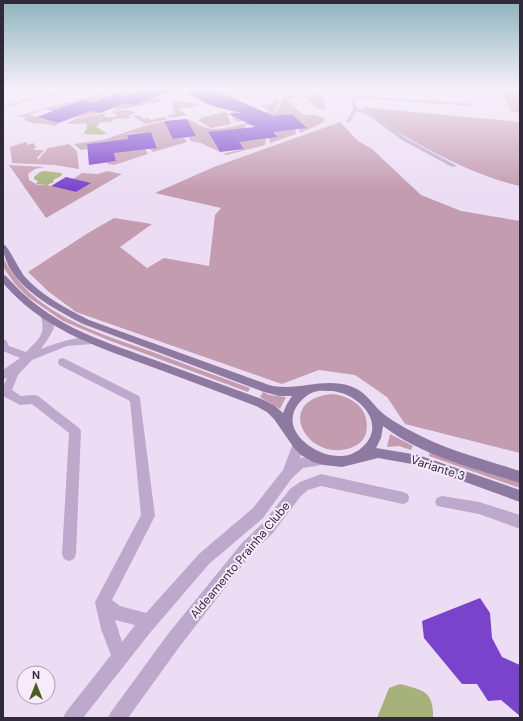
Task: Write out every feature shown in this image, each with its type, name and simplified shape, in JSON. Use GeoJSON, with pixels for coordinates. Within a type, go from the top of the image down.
{"type":"FeatureCollection","features":[{"type":"Feature","properties":{"kind":"main road"},"geometry":{"type":"LineString","coordinates":[[3,246],[15,270],[27,284],[41,296],[86,322],[268,389],[283,392],[331,386],[349,390],[364,400],[374,413],[378,428],[374,444],[369,451],[353,460],[334,462],[314,457],[298,445],[279,417],[260,403],[92,341],[55,323],[23,301],[3,278]]}},
{"type":"Feature","properties":{"kind":"main road"},"geometry":{"type":"LineString","coordinates":[[290,433],[287,422],[290,407],[299,395],[314,388]]}},
{"type":"Feature","properties":{"kind":"main road","name":"Variante 3"},"geometry":{"type":"LineString","coordinates":[[374,413],[388,424],[421,443],[520,477]]}},
{"type":"Feature","properties":{"kind":"main road","name":"Variante 3"},"geometry":{"type":"LineString","coordinates":[[353,460],[378,453],[396,455],[418,460],[520,496]]}},
{"type":"Feature","properties":{"kind":"street"},"geometry":{"type":"LineString","coordinates":[[381,123],[404,139],[454,166]]}},
{"type":"Feature","properties":{"kind":"street"},"geometry":{"type":"LineString","coordinates":[[46,317],[49,328],[45,336],[14,373],[6,392],[20,401],[34,399],[75,432],[69,554]]}},
{"type":"Feature","properties":{"kind":"street"},"geometry":{"type":"LineString","coordinates":[[3,375],[28,357],[66,343],[92,341]]}},
{"type":"Feature","properties":{"kind":"street"},"geometry":{"type":"LineString","coordinates":[[4,346],[28,357]]}},
{"type":"Feature","properties":{"kind":"street"},"geometry":{"type":"LineString","coordinates":[[63,362],[135,399],[148,516],[104,602],[108,628],[120,657]]}},
{"type":"Feature","properties":{"kind":"street"},"geometry":{"type":"LineString","coordinates":[[288,474],[298,445]]}},
{"type":"Feature","properties":{"kind":"street"},"geometry":{"type":"LineString","coordinates":[[288,474],[300,463],[323,460]]}},
{"type":"Feature","properties":{"kind":"street","name":"Aldeamento Prainha Clube"},"geometry":{"type":"LineString","coordinates":[[72,718],[149,621],[204,559],[258,513],[288,474]]}},
{"type":"Feature","properties":{"kind":"street","name":"Aldeamento Prainha Clube"},"geometry":{"type":"LineString","coordinates":[[117,718],[170,645],[247,548],[268,528],[295,493],[304,486],[321,480],[403,498]]}},
{"type":"Feature","properties":{"kind":"street"},"geometry":{"type":"LineString","coordinates":[[442,502],[479,508],[520,522]]}},
{"type":"Feature","properties":{"kind":"street"},"geometry":{"type":"LineString","coordinates":[[104,602],[116,613],[149,621]]}},
{"type":"Feature","properties":{"kind":"shaded area"},"geometry":{"type":"Polygon","coordinates":[[[34,123],[59,123],[55,126],[34,123]]]}},
{"type":"Feature","properties":{"kind":"shaded area"},"geometry":{"type":"Polygon","coordinates":[[[69,123],[97,123],[66,124],[69,123]]]}},
{"type":"Feature","properties":{"kind":"shaded area"},"geometry":{"type":"Polygon","coordinates":[[[86,123],[100,123],[96,127],[107,133],[102,135],[85,134],[84,133],[87,128],[86,123]]]}},
{"type":"Feature","properties":{"kind":"shaded area"},"geometry":{"type":"Polygon","coordinates":[[[158,123],[165,123],[173,139],[184,138],[187,142],[153,152],[150,149],[157,147],[151,132],[127,134],[132,151],[145,149],[148,154],[114,165],[108,164],[107,162],[116,161],[111,141],[87,144],[87,149],[81,150],[74,144],[106,139],[158,123]]]}},
{"type":"Feature","properties":{"kind":"shaded area"},"geometry":{"type":"Polygon","coordinates":[[[189,123],[195,123],[212,129],[227,128],[247,123],[283,123],[295,129],[296,134],[270,143],[269,138],[278,137],[265,123],[244,125],[255,140],[266,139],[265,145],[227,155],[222,154],[244,149],[230,130],[208,133],[220,152],[201,143],[191,141],[189,137],[196,136],[189,123]]]}},
{"type":"Feature","properties":{"kind":"shaded area"},"geometry":{"type":"Polygon","coordinates":[[[202,123],[230,123],[231,124],[211,128],[202,123]]]}},
{"type":"Feature","properties":{"kind":"shaded area"},"geometry":{"type":"Polygon","coordinates":[[[301,123],[322,123],[300,133],[299,129],[306,127],[301,123]]]}},
{"type":"Feature","properties":{"kind":"shaded area"},"geometry":{"type":"Polygon","coordinates":[[[341,123],[358,141],[372,149],[421,195],[461,211],[520,221],[520,453],[405,424],[387,397],[355,375],[319,370],[282,384],[76,312],[49,292],[28,272],[114,218],[152,224],[120,247],[147,268],[164,258],[209,266],[215,215],[221,208],[155,193],[214,167],[341,123]]]}},
{"type":"Feature","properties":{"kind":"shaded area"},"geometry":{"type":"Polygon","coordinates":[[[384,123],[520,123],[520,186],[479,173],[458,164],[384,123]]]}},
{"type":"Feature","properties":{"kind":"shaded area"},"geometry":{"type":"Polygon","coordinates":[[[26,142],[28,145],[33,143],[36,147],[34,150],[44,150],[37,158],[38,160],[48,148],[69,144],[77,151],[79,169],[55,165],[12,163],[10,147],[26,142]]]}},
{"type":"Feature","properties":{"kind":"shaded area"},"geometry":{"type":"Polygon","coordinates":[[[9,165],[45,167],[35,169],[28,174],[29,180],[38,185],[47,185],[76,192],[90,183],[73,179],[82,173],[98,174],[107,171],[122,174],[46,218],[9,165]]]}},
{"type":"Feature","properties":{"kind":"shaded area"},"geometry":{"type":"Polygon","coordinates":[[[45,171],[62,173],[61,176],[53,180],[54,182],[47,185],[36,184],[38,181],[34,179],[34,177],[40,172],[45,171]]]}},
{"type":"Feature","properties":{"kind":"shaded area"},"geometry":{"type":"Polygon","coordinates":[[[3,257],[15,276],[30,293],[66,318],[108,336],[250,388],[248,392],[108,340],[63,321],[28,297],[15,284],[3,267],[3,257]]]}},
{"type":"Feature","properties":{"kind":"shaded area"},"geometry":{"type":"Polygon","coordinates":[[[263,392],[269,395],[286,397],[280,409],[260,397],[263,392]]]}},
{"type":"Feature","properties":{"kind":"shaded area"},"geometry":{"type":"Polygon","coordinates":[[[333,394],[348,398],[354,402],[363,411],[366,418],[367,425],[365,435],[363,439],[355,446],[338,450],[323,448],[311,441],[303,430],[300,418],[303,407],[314,399],[333,394]]]}},
{"type":"Feature","properties":{"kind":"shaded area"},"geometry":{"type":"Polygon","coordinates":[[[390,434],[413,446],[411,450],[399,446],[387,447],[390,434]]]}},
{"type":"Feature","properties":{"kind":"shaded area"},"geometry":{"type":"Polygon","coordinates":[[[430,452],[520,483],[520,488],[429,456],[430,452]]]}},
{"type":"Feature","properties":{"kind":"shaded area"},"geometry":{"type":"Polygon","coordinates":[[[400,684],[426,693],[432,702],[433,718],[377,718],[389,688],[400,684]]]}},
{"type":"Feature","properties":{"kind":"building"},"geometry":{"type":"Polygon","coordinates":[[[165,123],[189,123],[196,136],[173,139],[165,123]]]}},
{"type":"Feature","properties":{"kind":"building"},"geometry":{"type":"Polygon","coordinates":[[[246,123],[301,123],[307,128],[273,132],[278,137],[239,142],[244,149],[220,152],[208,132],[255,127],[246,123]]]}},
{"type":"Feature","properties":{"kind":"building"},"geometry":{"type":"Polygon","coordinates":[[[151,132],[157,148],[114,153],[116,161],[89,165],[87,144],[128,139],[127,135],[151,132]]]}},
{"type":"Feature","properties":{"kind":"building"},"geometry":{"type":"Polygon","coordinates":[[[66,177],[91,183],[76,192],[51,186],[66,177]]]}},
{"type":"Feature","properties":{"kind":"building"},"geometry":{"type":"Polygon","coordinates":[[[480,598],[490,613],[492,638],[502,657],[520,665],[520,716],[501,700],[488,701],[477,684],[462,684],[424,638],[422,621],[480,598]]]}}]}
